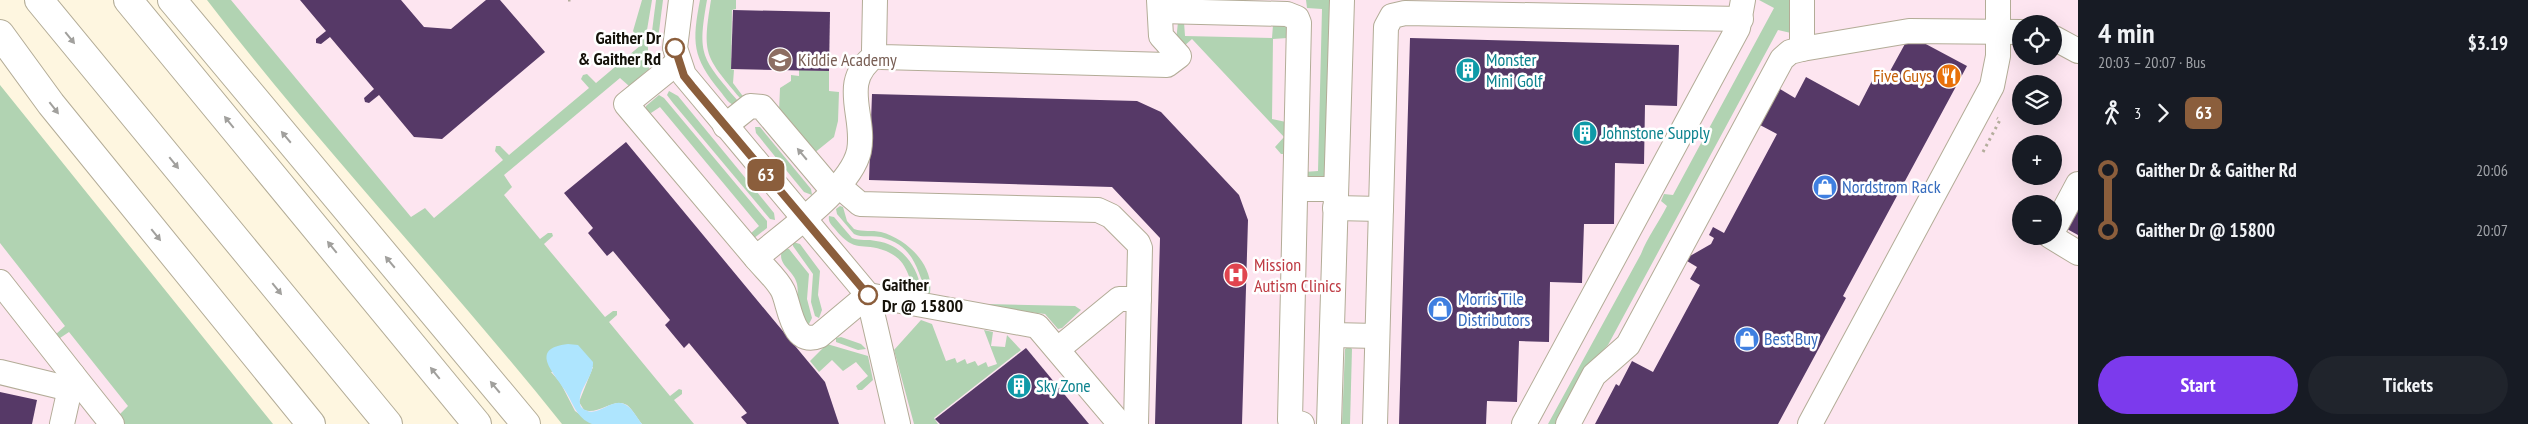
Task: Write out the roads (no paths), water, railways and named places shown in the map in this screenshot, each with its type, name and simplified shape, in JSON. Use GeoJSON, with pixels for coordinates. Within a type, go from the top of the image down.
{"type":"FeatureCollection","features":[{"type":"Feature","properties":{"kind":"highway"},"geometry":{"type":"LineString","coordinates":[[39,0],[388,424]]}},
{"type":"Feature","properties":{"kind":"highway"},"geometry":{"type":"LineString","coordinates":[[128,0],[477,424]]}},
{"type":"Feature","properties":{"kind":"highway"},"geometry":{"type":"LineString","coordinates":[[172,0],[526,424]]}},
{"type":"Feature","properties":{"kind":"highway"},"geometry":{"type":"LineString","coordinates":[[0,34],[25,69],[311,424]]}},
{"type":"Feature","properties":{"kind":"highway"},"geometry":{"type":"LineString","coordinates":[[0,43],[25,69]]}},
{"type":"Feature","properties":{"kind":"highway"},"geometry":{"type":"LineString","coordinates":[[260,363],[326,424]]}},
{"type":"Feature","properties":{"kind":"street"},"geometry":{"type":"LineString","coordinates":[[680,0],[675,34],[678,62],[684,76],[868,295],[898,424]]}},
{"type":"Feature","properties":{"kind":"street"},"geometry":{"type":"LineString","coordinates":[[875,0],[874,50],[876,55]]}},
{"type":"Feature","properties":{"kind":"street"},"geometry":{"type":"LineString","coordinates":[[1329,424],[1342,0]]}},
{"type":"Feature","properties":{"kind":"street"},"geometry":{"type":"LineString","coordinates":[[1802,0],[1802,50]]}},
{"type":"Feature","properties":{"kind":"street"},"geometry":{"type":"LineString","coordinates":[[1810,424],[1992,86],[1997,63],[1998,0]]}},
{"type":"Feature","properties":{"kind":"street"},"geometry":{"type":"LineString","coordinates":[[876,55],[882,57],[1167,64],[1179,56],[1161,36],[1159,6],[1288,14],[1297,18],[1300,28],[1290,420],[1302,424]]}},
{"type":"Feature","properties":{"kind":"street"},"geometry":{"type":"LineString","coordinates":[[1375,424],[1386,27],[1392,8],[1405,13],[1574,8],[1742,9],[1524,424]]}},
{"type":"Feature","properties":{"kind":"street"},"geometry":{"type":"LineString","coordinates":[[1568,424],[1594,375],[1628,345],[1782,59],[1790,52],[1909,31],[2012,32]]}},
{"type":"Feature","properties":{"kind":"street"},"geometry":{"type":"LineString","coordinates":[[2062,42],[2078,51]]}},
{"type":"Feature","properties":{"kind":"street"},"geometry":{"type":"LineString","coordinates":[[756,258],[836,189],[848,176],[858,152],[860,132],[854,96],[858,78],[866,63],[876,55]]}},
{"type":"Feature","properties":{"kind":"street"},"geometry":{"type":"LineString","coordinates":[[678,62],[626,104],[782,288],[790,318],[806,337],[818,336],[868,295],[1028,323],[1040,329],[1058,348],[1120,424]]}},
{"type":"Feature","properties":{"kind":"street"},"geometry":{"type":"LineString","coordinates":[[725,126],[750,106],[756,104],[762,107],[836,189],[860,204],[1106,212],[1140,246],[1136,424]]}},
{"type":"Feature","properties":{"kind":"street"},"geometry":{"type":"LineString","coordinates":[[2062,214],[2078,184]]}},
{"type":"Feature","properties":{"kind":"street"},"geometry":{"type":"LineString","coordinates":[[1296,189],[1381,209]]}},
{"type":"Feature","properties":{"kind":"street"},"geometry":{"type":"LineString","coordinates":[[2062,243],[2078,253]]}},
{"type":"Feature","properties":{"kind":"street"},"geometry":{"type":"LineString","coordinates":[[0,282],[71,382],[112,424]]}},
{"type":"Feature","properties":{"kind":"street"},"geometry":{"type":"LineString","coordinates":[[1058,348],[1120,299],[1139,299]]}},
{"type":"Feature","properties":{"kind":"street"},"geometry":{"type":"LineString","coordinates":[[1332,335],[1377,336]]}},
{"type":"Feature","properties":{"kind":"street"},"geometry":{"type":"LineString","coordinates":[[0,372],[71,382]]}},
{"type":"Feature","properties":{"kind":"street"},"geometry":{"type":"LineString","coordinates":[[62,424],[71,382]]}},
{"type":"Feature","properties":{"kind":"water"},"geometry":{"type":"Polygon","coordinates":[[[578,345],[593,362],[591,374],[580,395],[581,407],[593,412],[615,403],[620,403],[631,409],[642,424],[592,424],[582,418],[547,362],[549,350],[556,346],[578,345]]]}},
{"type":"Feature","properties":{"kind":"place","name":"Gaither Dr & Gaither Rd"},"geometry":{"type":"Point","coordinates":[675,48]}},
{"type":"Feature","properties":{"kind":"place","name":"Kiddie Academy"},"geometry":{"type":"Point","coordinates":[780,60]}},
{"type":"Feature","properties":{"kind":"place","name":"Monster Mini Golf"},"geometry":{"type":"Point","coordinates":[1468,70]}},
{"type":"Feature","properties":{"kind":"place","name":"Five Guys"},"geometry":{"type":"Point","coordinates":[1949,76]}},
{"type":"Feature","properties":{"kind":"place","name":"Johnstone Supply"},"geometry":{"type":"Point","coordinates":[1585,133]}},
{"type":"Feature","properties":{"kind":"place","name":"Nordstrom Rack"},"geometry":{"type":"Point","coordinates":[1825,187]}},
{"type":"Feature","properties":{"kind":"place","name":"Mission Autism Clinics"},"geometry":{"type":"Point","coordinates":[1236,275]}},
{"type":"Feature","properties":{"kind":"place","name":"Gaither Dr @ 15800"},"geometry":{"type":"Point","coordinates":[868,295]}},
{"type":"Feature","properties":{"kind":"place","name":"Morris Tile Distributors"},"geometry":{"type":"Point","coordinates":[1440,309]}},
{"type":"Feature","properties":{"kind":"place","name":"Best Buy"},"geometry":{"type":"Point","coordinates":[1747,339]}},
{"type":"Feature","properties":{"kind":"place","name":"Sky Zone"},"geometry":{"type":"Point","coordinates":[1019,386]}}]}
